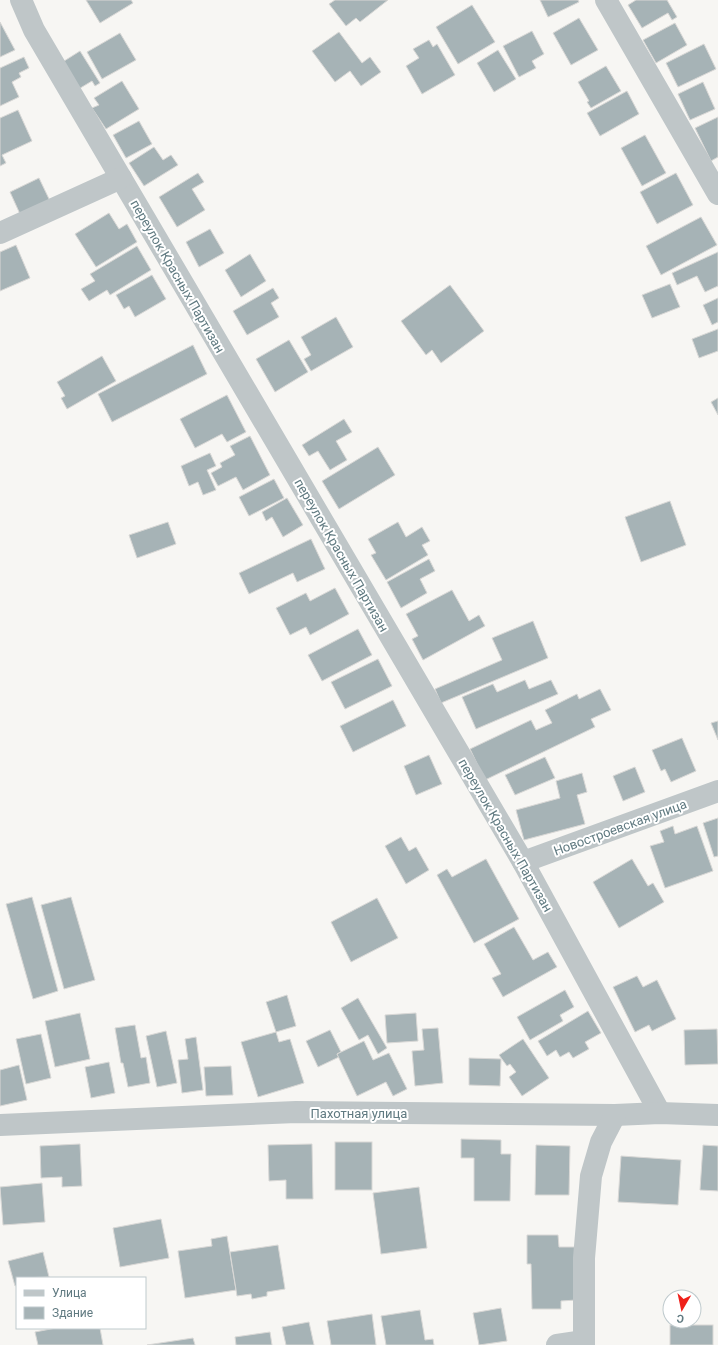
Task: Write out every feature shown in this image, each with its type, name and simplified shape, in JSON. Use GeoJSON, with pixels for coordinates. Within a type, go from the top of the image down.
{"type":"FeatureCollection","features":[{"type":"Feature","properties":{"kind":"street","name":"переулок Красных Партизан"},"geometry":{"type":"LineString","coordinates":[[21,0],[34,30],[523,862],[660,1113]]}},
{"type":"Feature","properties":{"kind":"street"},"geometry":{"type":"LineString","coordinates":[[606,0],[718,194]]}},
{"type":"Feature","properties":{"kind":"street"},"geometry":{"type":"LineString","coordinates":[[0,232],[121,178]]}},
{"type":"Feature","properties":{"kind":"street","name":"Новостроевская улица"},"geometry":{"type":"LineString","coordinates":[[523,862],[718,791]]}},
{"type":"Feature","properties":{"kind":"street","name":"Пахотная улица"},"geometry":{"type":"LineString","coordinates":[[0,1125],[296,1112],[615,1115],[660,1113],[718,1115]]}},
{"type":"Feature","properties":{"kind":"street"},"geometry":{"type":"LineString","coordinates":[[557,1345],[584,1343],[584,1258],[591,1176],[601,1142],[615,1115]]}},
{"type":"Feature","properties":{"kind":"building"},"geometry":{"type":"Polygon","coordinates":[[[86,0],[131,0],[133,3],[100,23],[86,0]]]}},
{"type":"Feature","properties":{"kind":"building"},"geometry":{"type":"Polygon","coordinates":[[[335,0],[388,0],[360,22],[356,18],[346,26],[329,4],[335,0]]]}},
{"type":"Feature","properties":{"kind":"building"},"geometry":{"type":"Polygon","coordinates":[[[540,0],[578,0],[579,2],[548,17],[540,0]]]}},
{"type":"Feature","properties":{"kind":"building"},"geometry":{"type":"Polygon","coordinates":[[[636,0],[667,0],[677,17],[672,20],[668,13],[642,28],[628,5],[636,0]]]}},
{"type":"Feature","properties":{"kind":"building"},"geometry":{"type":"Polygon","coordinates":[[[472,5],[495,42],[458,64],[436,27],[472,5]]]}},
{"type":"Feature","properties":{"kind":"building"},"geometry":{"type":"Polygon","coordinates":[[[579,18],[598,50],[571,65],[553,33],[579,18]]]}},
{"type":"Feature","properties":{"kind":"building"},"geometry":{"type":"Polygon","coordinates":[[[0,22],[15,50],[0,57],[0,22]]]}},
{"type":"Feature","properties":{"kind":"building"},"geometry":{"type":"Polygon","coordinates":[[[675,23],[687,45],[656,63],[643,40],[675,23]]]}},
{"type":"Feature","properties":{"kind":"building"},"geometry":{"type":"Polygon","coordinates":[[[532,31],[544,54],[532,61],[536,68],[519,77],[503,46],[532,31]]]}},
{"type":"Feature","properties":{"kind":"building"},"geometry":{"type":"Polygon","coordinates":[[[339,32],[362,63],[370,57],[381,72],[361,86],[350,71],[335,82],[312,51],[339,32]]]}},
{"type":"Feature","properties":{"kind":"building"},"geometry":{"type":"Polygon","coordinates":[[[120,33],[136,60],[102,79],[87,52],[120,33]]]}},
{"type":"Feature","properties":{"kind":"building"},"geometry":{"type":"Polygon","coordinates":[[[429,40],[433,47],[437,44],[455,75],[422,94],[406,66],[419,58],[413,49],[429,40]]]}},
{"type":"Feature","properties":{"kind":"building"},"geometry":{"type":"Polygon","coordinates":[[[704,44],[716,69],[678,87],[666,63],[704,44]]]}},
{"type":"Feature","properties":{"kind":"building"},"geometry":{"type":"Polygon","coordinates":[[[498,50],[516,79],[494,92],[477,63],[498,50]]]}},
{"type":"Feature","properties":{"kind":"building"},"geometry":{"type":"Polygon","coordinates":[[[80,51],[100,83],[95,86],[92,81],[77,90],[61,63],[80,51]]]}},
{"type":"Feature","properties":{"kind":"building"},"geometry":{"type":"Polygon","coordinates":[[[24,57],[29,68],[19,73],[21,77],[12,82],[19,97],[0,106],[0,68],[24,57]]]}},
{"type":"Feature","properties":{"kind":"building"},"geometry":{"type":"Polygon","coordinates":[[[606,66],[621,91],[591,108],[587,102],[589,101],[578,82],[606,66]]]}},
{"type":"Feature","properties":{"kind":"building"},"geometry":{"type":"Polygon","coordinates":[[[122,81],[139,109],[106,129],[92,108],[99,105],[94,98],[122,81]]]}},
{"type":"Feature","properties":{"kind":"building"},"geometry":{"type":"Polygon","coordinates":[[[703,82],[715,109],[690,120],[678,94],[703,82]]]}},
{"type":"Feature","properties":{"kind":"building"},"geometry":{"type":"Polygon","coordinates":[[[627,91],[639,114],[600,136],[587,113],[627,91]]]}},
{"type":"Feature","properties":{"kind":"building"},"geometry":{"type":"Polygon","coordinates":[[[18,110],[32,141],[2,155],[6,163],[0,166],[0,118],[18,110]]]}},
{"type":"Feature","properties":{"kind":"building"},"geometry":{"type":"Polygon","coordinates":[[[718,117],[718,157],[711,161],[695,128],[718,117]]]}},
{"type":"Feature","properties":{"kind":"building"},"geometry":{"type":"Polygon","coordinates":[[[139,121],[152,144],[126,158],[113,135],[139,121]]]}},
{"type":"Feature","properties":{"kind":"building"},"geometry":{"type":"Polygon","coordinates":[[[645,135],[666,173],[642,186],[621,148],[645,135]]]}},
{"type":"Feature","properties":{"kind":"building"},"geometry":{"type":"Polygon","coordinates":[[[154,147],[163,160],[171,155],[178,165],[144,186],[129,163],[154,147]]]}},
{"type":"Feature","properties":{"kind":"building"},"geometry":{"type":"Polygon","coordinates":[[[198,173],[204,182],[192,189],[205,210],[177,227],[159,197],[198,173]]]}},
{"type":"Feature","properties":{"kind":"building"},"geometry":{"type":"Polygon","coordinates":[[[676,173],[693,205],[657,224],[640,192],[676,173]]]}},
{"type":"Feature","properties":{"kind":"building"},"geometry":{"type":"Polygon","coordinates":[[[39,178],[50,201],[20,214],[10,192],[39,178]]]}},
{"type":"Feature","properties":{"kind":"building"},"geometry":{"type":"Polygon","coordinates":[[[109,213],[119,229],[127,224],[137,242],[96,267],[75,234],[109,213]]]}},
{"type":"Feature","properties":{"kind":"building"},"geometry":{"type":"Polygon","coordinates":[[[701,217],[717,245],[661,275],[646,246],[701,217]]]}},
{"type":"Feature","properties":{"kind":"building"},"geometry":{"type":"Polygon","coordinates":[[[210,229],[224,253],[199,267],[186,242],[210,229]]]}},
{"type":"Feature","properties":{"kind":"building"},"geometry":{"type":"Polygon","coordinates":[[[16,245],[30,278],[0,291],[0,252],[16,245]]]}},
{"type":"Feature","properties":{"kind":"building"},"geometry":{"type":"Polygon","coordinates":[[[137,246],[151,270],[110,295],[107,290],[89,301],[81,289],[95,281],[90,274],[137,246]]]}},
{"type":"Feature","properties":{"kind":"building"},"geometry":{"type":"Polygon","coordinates":[[[718,252],[718,286],[705,292],[697,276],[677,285],[672,273],[718,252]]]}},
{"type":"Feature","properties":{"kind":"building"},"geometry":{"type":"Polygon","coordinates":[[[250,254],[266,281],[241,297],[225,270],[250,254]]]}},
{"type":"Feature","properties":{"kind":"building"},"geometry":{"type":"Polygon","coordinates":[[[152,275],[166,299],[135,317],[129,306],[124,309],[116,295],[152,275]]]}},
{"type":"Feature","properties":{"kind":"building"},"geometry":{"type":"Polygon","coordinates":[[[670,284],[680,307],[652,318],[642,295],[670,284]]]}},
{"type":"Feature","properties":{"kind":"building"},"geometry":{"type":"Polygon","coordinates":[[[450,285],[484,331],[441,363],[432,350],[426,355],[401,321],[450,285]]]}},
{"type":"Feature","properties":{"kind":"building"},"geometry":{"type":"Polygon","coordinates":[[[273,288],[279,298],[271,303],[279,317],[247,335],[233,311],[273,288]]]}},
{"type":"Feature","properties":{"kind":"building"},"geometry":{"type":"Polygon","coordinates":[[[718,298],[718,322],[712,325],[703,305],[718,298]]]}},
{"type":"Feature","properties":{"kind":"building"},"geometry":{"type":"Polygon","coordinates":[[[336,317],[353,347],[311,371],[304,359],[311,355],[301,337],[336,317]]]}},
{"type":"Feature","properties":{"kind":"building"},"geometry":{"type":"Polygon","coordinates":[[[718,329],[718,351],[699,358],[692,339],[718,329]]]}},
{"type":"Feature","properties":{"kind":"building"},"geometry":{"type":"Polygon","coordinates":[[[289,340],[308,372],[275,392],[256,359],[289,340]]]}},
{"type":"Feature","properties":{"kind":"building"},"geometry":{"type":"Polygon","coordinates":[[[193,345],[207,374],[112,422],[98,394],[193,345]]]}},
{"type":"Feature","properties":{"kind":"building"},"geometry":{"type":"Polygon","coordinates":[[[102,356],[116,381],[67,409],[61,398],[65,396],[57,382],[102,356]]]}},
{"type":"Feature","properties":{"kind":"building"},"geometry":{"type":"Polygon","coordinates":[[[227,395],[246,432],[227,442],[222,434],[195,448],[180,419],[227,395]]]}},
{"type":"Feature","properties":{"kind":"building"},"geometry":{"type":"Polygon","coordinates":[[[718,398],[718,415],[711,402],[718,398]]]}},
{"type":"Feature","properties":{"kind":"building"},"geometry":{"type":"Polygon","coordinates":[[[344,419],[352,432],[336,441],[347,460],[330,470],[318,451],[309,456],[302,445],[344,419]]]}},
{"type":"Feature","properties":{"kind":"building"},"geometry":{"type":"Polygon","coordinates":[[[250,436],[270,475],[243,490],[236,477],[218,486],[211,473],[222,467],[220,463],[235,455],[230,446],[250,436]]]}},
{"type":"Feature","properties":{"kind":"building"},"geometry":{"type":"Polygon","coordinates":[[[378,447],[395,475],[339,509],[322,481],[378,447]]]}},
{"type":"Feature","properties":{"kind":"building"},"geometry":{"type":"Polygon","coordinates":[[[210,453],[216,466],[207,470],[216,490],[203,495],[198,482],[189,486],[181,466],[210,453]]]}},
{"type":"Feature","properties":{"kind":"building"},"geometry":{"type":"Polygon","coordinates":[[[274,479],[284,498],[249,516],[239,497],[274,479]]]}},
{"type":"Feature","properties":{"kind":"building"},"geometry":{"type":"Polygon","coordinates":[[[287,498],[303,525],[283,537],[272,517],[266,521],[262,512],[287,498]]]}},
{"type":"Feature","properties":{"kind":"building"},"geometry":{"type":"Polygon","coordinates":[[[670,501],[686,545],[641,562],[625,517],[670,501]]]}},
{"type":"Feature","properties":{"kind":"building"},"geometry":{"type":"Polygon","coordinates":[[[168,522],[176,544],[137,558],[129,535],[168,522]]]}},
{"type":"Feature","properties":{"kind":"building"},"geometry":{"type":"Polygon","coordinates":[[[398,522],[406,537],[422,527],[430,541],[422,545],[428,555],[386,580],[371,555],[376,553],[368,539],[398,522]]]}},
{"type":"Feature","properties":{"kind":"building"},"geometry":{"type":"Polygon","coordinates":[[[311,539],[325,569],[297,582],[293,573],[249,594],[239,573],[311,539]]]}},
{"type":"Feature","properties":{"kind":"building"},"geometry":{"type":"Polygon","coordinates":[[[429,559],[435,571],[420,579],[427,593],[401,608],[387,582],[429,559]]]}},
{"type":"Feature","properties":{"kind":"building"},"geometry":{"type":"Polygon","coordinates":[[[335,588],[349,614],[310,635],[306,627],[290,635],[276,608],[306,593],[310,601],[335,588]]]}},
{"type":"Feature","properties":{"kind":"building"},"geometry":{"type":"Polygon","coordinates":[[[452,590],[469,621],[479,615],[485,626],[423,660],[412,639],[418,636],[406,614],[452,590]]]}},
{"type":"Feature","properties":{"kind":"building"},"geometry":{"type":"Polygon","coordinates":[[[533,621],[548,658],[441,703],[435,689],[502,660],[492,638],[533,621]]]}},
{"type":"Feature","properties":{"kind":"building"},"geometry":{"type":"Polygon","coordinates":[[[358,629],[372,655],[322,681],[308,655],[358,629]]]}},
{"type":"Feature","properties":{"kind":"building"},"geometry":{"type":"Polygon","coordinates":[[[378,659],[392,686],[345,709],[331,682],[378,659]]]}},
{"type":"Feature","properties":{"kind":"building"},"geometry":{"type":"Polygon","coordinates":[[[525,680],[529,689],[551,680],[558,694],[476,729],[462,697],[493,684],[497,692],[525,680]]]}},
{"type":"Feature","properties":{"kind":"building"},"geometry":{"type":"Polygon","coordinates":[[[600,689],[611,710],[591,719],[595,727],[485,780],[470,749],[531,720],[536,730],[552,723],[545,710],[577,694],[579,699],[600,689]]]}},
{"type":"Feature","properties":{"kind":"building"},"geometry":{"type":"Polygon","coordinates":[[[393,700],[406,726],[353,752],[340,726],[393,700]]]}},
{"type":"Feature","properties":{"kind":"building"},"geometry":{"type":"Polygon","coordinates":[[[718,721],[718,740],[711,723],[718,721]]]}},
{"type":"Feature","properties":{"kind":"building"},"geometry":{"type":"Polygon","coordinates":[[[682,738],[696,771],[671,782],[665,769],[661,771],[652,750],[682,738]]]}},
{"type":"Feature","properties":{"kind":"building"},"geometry":{"type":"Polygon","coordinates":[[[429,755],[442,784],[416,795],[404,766],[429,755]]]}},
{"type":"Feature","properties":{"kind":"building"},"geometry":{"type":"Polygon","coordinates":[[[545,757],[555,778],[515,795],[505,775],[545,757]]]}},
{"type":"Feature","properties":{"kind":"building"},"geometry":{"type":"Polygon","coordinates":[[[635,767],[645,792],[623,801],[613,776],[635,767]]]}},
{"type":"Feature","properties":{"kind":"building"},"geometry":{"type":"Polygon","coordinates":[[[582,773],[587,792],[577,795],[585,824],[524,840],[516,810],[560,798],[556,781],[582,773]]]}},
{"type":"Feature","properties":{"kind":"building"},"geometry":{"type":"Polygon","coordinates":[[[718,818],[718,856],[714,857],[703,823],[718,818]]]}},
{"type":"Feature","properties":{"kind":"building"},"geometry":{"type":"Polygon","coordinates":[[[673,826],[675,834],[697,826],[713,871],[665,888],[650,846],[664,842],[660,831],[673,826]]]}},
{"type":"Feature","properties":{"kind":"building"},"geometry":{"type":"Polygon","coordinates":[[[401,837],[409,851],[416,847],[429,870],[406,884],[385,846],[401,837]]]}},
{"type":"Feature","properties":{"kind":"building"},"geometry":{"type":"Polygon","coordinates":[[[486,859],[519,919],[474,943],[437,875],[447,869],[452,877],[486,859]]]}},
{"type":"Feature","properties":{"kind":"building"},"geometry":{"type":"Polygon","coordinates":[[[632,859],[648,886],[653,883],[664,902],[619,928],[593,882],[632,859]]]}},
{"type":"Feature","properties":{"kind":"building"},"geometry":{"type":"Polygon","coordinates":[[[32,897],[58,991],[33,999],[6,904],[32,897]]]}},
{"type":"Feature","properties":{"kind":"building"},"geometry":{"type":"Polygon","coordinates":[[[71,897],[95,980],[64,989],[41,905],[71,897]]]}},
{"type":"Feature","properties":{"kind":"building"},"geometry":{"type":"Polygon","coordinates":[[[377,898],[398,938],[351,962],[331,922],[377,898]]]}},
{"type":"Feature","properties":{"kind":"building"},"geometry":{"type":"Polygon","coordinates":[[[514,927],[533,960],[548,952],[557,967],[503,997],[492,978],[501,974],[484,944],[514,927]]]}},
{"type":"Feature","properties":{"kind":"building"},"geometry":{"type":"Polygon","coordinates":[[[637,976],[643,987],[657,980],[676,1019],[652,1031],[649,1025],[635,1032],[613,987],[637,976]]]}},
{"type":"Feature","properties":{"kind":"building"},"geometry":{"type":"Polygon","coordinates":[[[565,990],[574,1007],[560,1015],[563,1021],[530,1040],[517,1017],[565,990]]]}},
{"type":"Feature","properties":{"kind":"building"},"geometry":{"type":"Polygon","coordinates":[[[287,995],[296,1026],[276,1032],[266,1002],[287,995]]]}},
{"type":"Feature","properties":{"kind":"building"},"geometry":{"type":"Polygon","coordinates":[[[358,998],[387,1048],[378,1054],[368,1035],[359,1040],[341,1008],[358,998]]]}},
{"type":"Feature","properties":{"kind":"building"},"geometry":{"type":"Polygon","coordinates":[[[588,1011],[601,1033],[585,1042],[589,1049],[573,1058],[569,1052],[560,1057],[556,1050],[547,1056],[538,1041],[588,1011]]]}},
{"type":"Feature","properties":{"kind":"building"},"geometry":{"type":"Polygon","coordinates":[[[80,1013],[90,1059],[55,1067],[45,1021],[80,1013]]]}},
{"type":"Feature","properties":{"kind":"building"},"geometry":{"type":"Polygon","coordinates":[[[416,1013],[418,1041],[387,1043],[385,1015],[416,1013]]]}},
{"type":"Feature","properties":{"kind":"building"},"geometry":{"type":"Polygon","coordinates":[[[135,1025],[141,1058],[146,1057],[150,1083],[128,1087],[123,1063],[121,1063],[115,1028],[135,1025]]]}},
{"type":"Feature","properties":{"kind":"building"},"geometry":{"type":"Polygon","coordinates":[[[438,1028],[443,1083],[415,1086],[412,1051],[424,1050],[422,1029],[438,1028]]]}},
{"type":"Feature","properties":{"kind":"building"},"geometry":{"type":"Polygon","coordinates":[[[717,1029],[718,1064],[685,1065],[684,1030],[717,1029]]]}},
{"type":"Feature","properties":{"kind":"building"},"geometry":{"type":"Polygon","coordinates":[[[330,1030],[341,1052],[337,1054],[339,1057],[318,1067],[306,1041],[330,1030]]]}},
{"type":"Feature","properties":{"kind":"building"},"geometry":{"type":"Polygon","coordinates":[[[166,1031],[177,1083],[157,1087],[146,1036],[166,1031]]]}},
{"type":"Feature","properties":{"kind":"building"},"geometry":{"type":"Polygon","coordinates":[[[276,1032],[279,1042],[290,1039],[304,1083],[258,1097],[241,1042],[276,1032]]]}},
{"type":"Feature","properties":{"kind":"building"},"geometry":{"type":"Polygon","coordinates":[[[41,1034],[51,1078],[26,1084],[16,1039],[41,1034]]]}},
{"type":"Feature","properties":{"kind":"building"},"geometry":{"type":"Polygon","coordinates":[[[196,1037],[203,1090],[182,1093],[178,1060],[188,1059],[185,1039],[196,1037]]]}},
{"type":"Feature","properties":{"kind":"building"},"geometry":{"type":"Polygon","coordinates":[[[523,1039],[549,1078],[522,1096],[509,1077],[516,1072],[510,1064],[507,1066],[499,1055],[523,1039]]]}},
{"type":"Feature","properties":{"kind":"building"},"geometry":{"type":"Polygon","coordinates":[[[364,1041],[373,1060],[389,1053],[407,1089],[393,1096],[386,1082],[357,1096],[337,1054],[364,1041]]]}},
{"type":"Feature","properties":{"kind":"building"},"geometry":{"type":"Polygon","coordinates":[[[469,1058],[501,1059],[500,1086],[469,1085],[469,1058]]]}},
{"type":"Feature","properties":{"kind":"building"},"geometry":{"type":"Polygon","coordinates":[[[109,1062],[115,1093],[91,1098],[85,1067],[109,1062]]]}},
{"type":"Feature","properties":{"kind":"building"},"geometry":{"type":"Polygon","coordinates":[[[19,1065],[27,1100],[0,1106],[0,1070],[19,1065]]]}},
{"type":"Feature","properties":{"kind":"building"},"geometry":{"type":"Polygon","coordinates":[[[231,1066],[233,1095],[206,1096],[204,1067],[231,1066]]]}},
{"type":"Feature","properties":{"kind":"building"},"geometry":{"type":"Polygon","coordinates":[[[461,1139],[501,1140],[501,1154],[511,1154],[510,1201],[474,1201],[474,1158],[461,1158],[461,1139]]]}},
{"type":"Feature","properties":{"kind":"building"},"geometry":{"type":"Polygon","coordinates":[[[335,1142],[372,1142],[372,1190],[335,1190],[335,1142]]]}},
{"type":"Feature","properties":{"kind":"building"},"geometry":{"type":"Polygon","coordinates":[[[80,1144],[82,1186],[62,1187],[62,1177],[41,1178],[40,1146],[80,1144]]]}},
{"type":"Feature","properties":{"kind":"building"},"geometry":{"type":"Polygon","coordinates":[[[312,1144],[313,1199],[286,1199],[286,1180],[269,1181],[268,1145],[312,1144]]]}},
{"type":"Feature","properties":{"kind":"building"},"geometry":{"type":"Polygon","coordinates":[[[536,1145],[570,1146],[569,1195],[535,1195],[536,1145]]]}},
{"type":"Feature","properties":{"kind":"building"},"geometry":{"type":"Polygon","coordinates":[[[703,1145],[718,1146],[718,1191],[700,1190],[703,1145]]]}},
{"type":"Feature","properties":{"kind":"building"},"geometry":{"type":"Polygon","coordinates":[[[621,1156],[681,1160],[678,1205],[618,1202],[621,1156]]]}},
{"type":"Feature","properties":{"kind":"building"},"geometry":{"type":"Polygon","coordinates":[[[42,1183],[45,1222],[3,1225],[0,1187],[42,1183]]]}},
{"type":"Feature","properties":{"kind":"building"},"geometry":{"type":"Polygon","coordinates":[[[419,1187],[427,1248],[381,1254],[373,1193],[419,1187]]]}},
{"type":"Feature","properties":{"kind":"building"},"geometry":{"type":"Polygon","coordinates":[[[161,1219],[169,1258],[120,1267],[113,1228],[161,1219]]]}},
{"type":"Feature","properties":{"kind":"building"},"geometry":{"type":"Polygon","coordinates":[[[527,1235],[558,1235],[559,1247],[575,1247],[576,1300],[561,1301],[561,1309],[532,1309],[531,1264],[527,1264],[527,1235]]]}},
{"type":"Feature","properties":{"kind":"building"},"geometry":{"type":"Polygon","coordinates":[[[227,1236],[236,1290],[185,1298],[178,1251],[212,1246],[211,1239],[227,1236]]]}},
{"type":"Feature","properties":{"kind":"building"},"geometry":{"type":"Polygon","coordinates":[[[278,1245],[285,1289],[267,1292],[267,1296],[252,1299],[251,1294],[237,1296],[230,1252],[278,1245]]]}},
{"type":"Feature","properties":{"kind":"building"},"geometry":{"type":"Polygon","coordinates":[[[43,1252],[49,1277],[16,1277],[15,1286],[8,1261],[43,1252]]]}},
{"type":"Feature","properties":{"kind":"building"},"geometry":{"type":"Polygon","coordinates":[[[501,1308],[507,1341],[479,1345],[473,1313],[501,1308]]]}},
{"type":"Feature","properties":{"kind":"building"},"geometry":{"type":"Polygon","coordinates":[[[420,1310],[425,1340],[433,1339],[434,1345],[386,1345],[381,1316],[420,1310]]]}},
{"type":"Feature","properties":{"kind":"building"},"geometry":{"type":"Polygon","coordinates":[[[372,1314],[376,1345],[331,1345],[327,1321],[372,1314]]]}},
{"type":"Feature","properties":{"kind":"building"},"geometry":{"type":"Polygon","coordinates":[[[309,1322],[314,1345],[286,1345],[282,1327],[309,1322]]]}},
{"type":"Feature","properties":{"kind":"building"},"geometry":{"type":"Polygon","coordinates":[[[702,1325],[713,1325],[713,1345],[670,1345],[670,1329],[702,1329],[702,1325]]]}},
{"type":"Feature","properties":{"kind":"building"},"geometry":{"type":"Polygon","coordinates":[[[51,1329],[100,1329],[103,1345],[38,1345],[35,1332],[51,1329]]]}},
{"type":"Feature","properties":{"kind":"building"},"geometry":{"type":"Polygon","coordinates":[[[270,1332],[272,1345],[236,1345],[235,1337],[270,1332]]]}},
{"type":"Feature","properties":{"kind":"building"},"geometry":{"type":"Polygon","coordinates":[[[193,1338],[195,1345],[147,1345],[193,1338]]]}}]}
